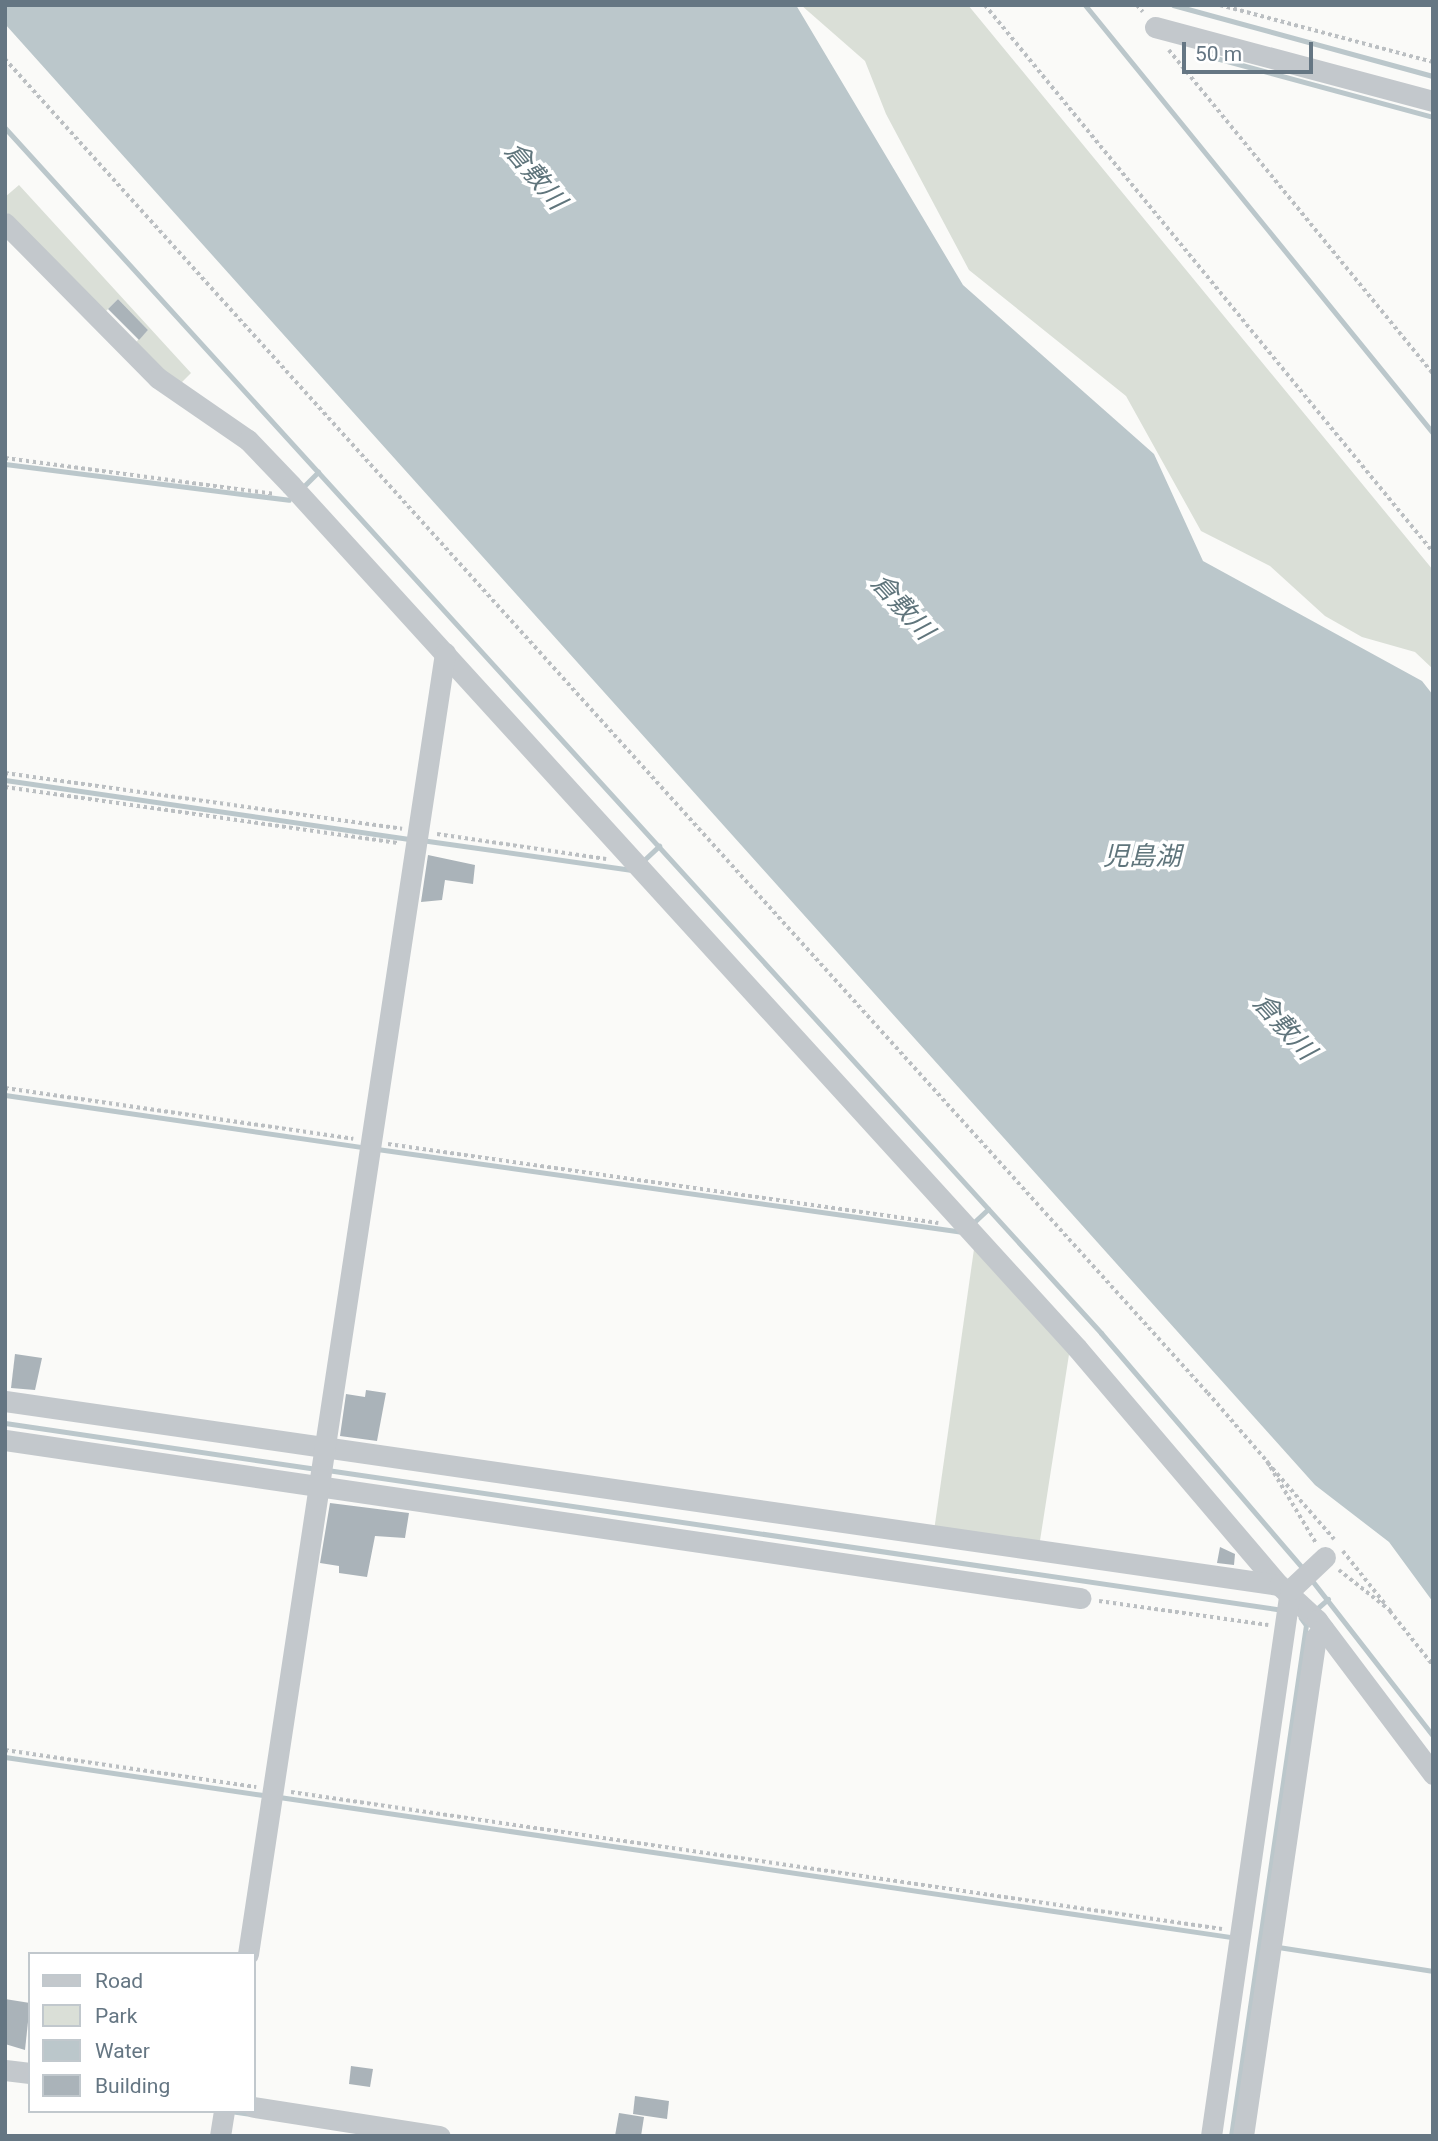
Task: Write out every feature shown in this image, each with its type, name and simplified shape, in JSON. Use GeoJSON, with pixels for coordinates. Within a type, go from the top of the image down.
{"type":"FeatureCollection","features":[{"type":"Feature","properties":{"kind":"street"},"geometry":{"type":"LineString","coordinates":[[1156,27],[1433,102]]}},
{"type":"Feature","properties":{"kind":"street"},"geometry":{"type":"LineString","coordinates":[[5,223],[158,378],[248,440],[291,485],[961,1219],[1296,1607],[1433,1774]]}},
{"type":"Feature","properties":{"kind":"street"},"geometry":{"type":"LineString","coordinates":[[248,1952],[445,653]]}},
{"type":"Feature","properties":{"kind":"street"},"geometry":{"type":"LineString","coordinates":[[5,1401],[321,1468],[1080,1598]]}},
{"type":"Feature","properties":{"kind":"street"},"geometry":{"type":"LineString","coordinates":[[5,1440],[321,1468],[1296,1607],[1316,1637],[1243,2136]]}},
{"type":"Feature","properties":{"kind":"street"},"geometry":{"type":"LineString","coordinates":[[1211,2136],[1240,1932],[1296,1607],[1320,1560]]}},
{"type":"Feature","properties":{"kind":"street"},"geometry":{"type":"LineString","coordinates":[[5,2070],[28,2073]]}},
{"type":"Feature","properties":{"kind":"street"},"geometry":{"type":"LineString","coordinates":[[256,2107],[440,2136]]}},
{"type":"Feature","properties":{"kind":"street"},"geometry":{"type":"LineString","coordinates":[[220,2136],[223,2113]]}},
{"type":"Feature","properties":{"kind":"path"},"geometry":{"type":"LineString","coordinates":[[985,5],[1433,552]]}},
{"type":"Feature","properties":{"kind":"path"},"geometry":{"type":"LineString","coordinates":[[1137,5],[1156,27],[1180,68],[1433,374]]}},
{"type":"Feature","properties":{"kind":"path"},"geometry":{"type":"LineString","coordinates":[[1220,5],[1433,62]]}},
{"type":"Feature","properties":{"kind":"path"},"geometry":{"type":"LineString","coordinates":[[5,60],[1267,1461],[1433,1665]]}},
{"type":"Feature","properties":{"kind":"path"},"geometry":{"type":"LineString","coordinates":[[5,458],[267,494],[291,485]]}},
{"type":"Feature","properties":{"kind":"path"},"geometry":{"type":"LineString","coordinates":[[5,773],[417,839]]}},
{"type":"Feature","properties":{"kind":"path"},"geometry":{"type":"LineString","coordinates":[[5,787],[417,839],[634,860]]}},
{"type":"Feature","properties":{"kind":"path"},"geometry":{"type":"LineString","coordinates":[[5,1088],[934,1223],[961,1219]]}},
{"type":"Feature","properties":{"kind":"path"},"geometry":{"type":"LineString","coordinates":[[1267,1461],[1320,1560],[1391,1611]]}},
{"type":"Feature","properties":{"kind":"path"},"geometry":{"type":"LineString","coordinates":[[1080,1598],[1296,1607]]}},
{"type":"Feature","properties":{"kind":"path"},"geometry":{"type":"LineString","coordinates":[[5,1750],[1240,1932]]}},
{"type":"Feature","properties":{"kind":"green space"},"geometry":{"type":"Polygon","coordinates":[[[801,5],[968,5],[1433,570],[1433,669],[1415,652],[1362,637],[1325,616],[1270,566],[1201,531],[1126,396],[969,270],[886,114],[865,61],[801,5]]]}},
{"type":"Feature","properties":{"kind":"green space"},"geometry":{"type":"Polygon","coordinates":[[[19,185],[191,373],[178,386],[5,211],[5,197],[19,185]],[[118,299],[106,311],[136,342],[148,330],[118,299]]]}},
{"type":"Feature","properties":{"kind":"green space"},"geometry":{"type":"Polygon","coordinates":[[[975,1242],[1070,1348],[1039,1547],[934,1531],[975,1242]]]}},
{"type":"Feature","properties":{"kind":"water","name":"児島湖"},"geometry":{"type":"Polygon","coordinates":[[[5,5],[796,5],[963,285],[1154,454],[1203,561],[1422,681],[1433,695],[1433,1602],[1389,1542],[1315,1485],[5,24],[5,5]]]}},
{"type":"Feature","properties":{"kind":"building"},"geometry":{"type":"Polygon","coordinates":[[[118,299],[148,330],[139,340],[108,309],[118,299]]]}},
{"type":"Feature","properties":{"kind":"building"},"geometry":{"type":"Polygon","coordinates":[[[428,855],[475,865],[473,884],[445,880],[442,900],[421,902],[428,855]]]}},
{"type":"Feature","properties":{"kind":"building"},"geometry":{"type":"Polygon","coordinates":[[[15,1354],[42,1358],[35,1390],[11,1388],[15,1354]]]}},
{"type":"Feature","properties":{"kind":"building"},"geometry":{"type":"Polygon","coordinates":[[[366,1390],[386,1393],[377,1441],[340,1436],[346,1394],[365,1397],[366,1390]]]}},
{"type":"Feature","properties":{"kind":"building"},"geometry":{"type":"Polygon","coordinates":[[[330,1503],[409,1513],[405,1538],[375,1536],[367,1577],[339,1573],[339,1566],[320,1563],[330,1503]]]}},
{"type":"Feature","properties":{"kind":"building"},"geometry":{"type":"Polygon","coordinates":[[[1220,1547],[1235,1554],[1234,1565],[1217,1563],[1220,1547]]]}},
{"type":"Feature","properties":{"kind":"building"},"geometry":{"type":"Polygon","coordinates":[[[5,1999],[28,2003],[25,2050],[5,2044],[5,1999]]]}},
{"type":"Feature","properties":{"kind":"building"},"geometry":{"type":"Polygon","coordinates":[[[351,2066],[373,2069],[370,2087],[349,2084],[351,2066]]]}},
{"type":"Feature","properties":{"kind":"building"},"geometry":{"type":"Polygon","coordinates":[[[635,2096],[669,2101],[667,2119],[633,2114],[635,2096]]]}},
{"type":"Feature","properties":{"kind":"building"},"geometry":{"type":"Polygon","coordinates":[[[619,2113],[644,2117],[641,2136],[615,2136],[619,2113]]]}},
{"type":"Feature","properties":{"kind":"waterway"},"geometry":{"type":"LineString","coordinates":[[1085,5],[1433,433]]}},
{"type":"Feature","properties":{"kind":"waterway"},"geometry":{"type":"LineString","coordinates":[[1173,5],[1433,76]]}},
{"type":"Feature","properties":{"kind":"waterway"},"geometry":{"type":"LineString","coordinates":[[1201,54],[1433,117]]}},
{"type":"Feature","properties":{"kind":"waterway"},"geometry":{"type":"LineString","coordinates":[[5,128],[1101,1333],[1304,1570]]}},
{"type":"Feature","properties":{"kind":"waterway"},"geometry":{"type":"LineString","coordinates":[[5,464],[289,500]]}},
{"type":"Feature","properties":{"kind":"waterway"},"geometry":{"type":"LineString","coordinates":[[302,488],[318,472]]}},
{"type":"Feature","properties":{"kind":"waterway"},"geometry":{"type":"LineString","coordinates":[[5,780],[411,839]]}},
{"type":"Feature","properties":{"kind":"waterway"},"geometry":{"type":"LineString","coordinates":[[421,840],[632,870]]}},
{"type":"Feature","properties":{"kind":"waterway"},"geometry":{"type":"LineString","coordinates":[[644,860],[659,846]]}},
{"type":"Feature","properties":{"kind":"waterway"},"geometry":{"type":"LineString","coordinates":[[5,1095],[362,1147]]}},
{"type":"Feature","properties":{"kind":"waterway"},"geometry":{"type":"LineString","coordinates":[[377,1149],[963,1232]]}},
{"type":"Feature","properties":{"kind":"waterway"},"geometry":{"type":"LineString","coordinates":[[972,1224],[988,1209]]}},
{"type":"Feature","properties":{"kind":"waterway"},"geometry":{"type":"LineString","coordinates":[[5,1423],[317,1469]]}},
{"type":"Feature","properties":{"kind":"waterway"},"geometry":{"type":"LineString","coordinates":[[327,1470],[1283,1610]]}},
{"type":"Feature","properties":{"kind":"waterway"},"geometry":{"type":"LineString","coordinates":[[1310,1578],[1433,1736]]}},
{"type":"Feature","properties":{"kind":"waterway"},"geometry":{"type":"LineString","coordinates":[[1313,1612],[1328,1599]]}},
{"type":"Feature","properties":{"kind":"waterway"},"geometry":{"type":"LineString","coordinates":[[1231,2136],[1306,1625],[1301,1618]]}},
{"type":"Feature","properties":{"kind":"waterway"},"geometry":{"type":"LineString","coordinates":[[5,1757],[261,1795]]}},
{"type":"Feature","properties":{"kind":"waterway"},"geometry":{"type":"LineString","coordinates":[[279,1797],[1230,1937]]}},
{"type":"Feature","properties":{"kind":"waterway"},"geometry":{"type":"LineString","coordinates":[[1278,1947],[1433,1971]]}},
{"type":"Feature","properties":{"kind":"waterway"},"geometry":{"type":"LineString","coordinates":[[244,2113],[251,2114]]}},
{"type":"Feature","properties":{"kind":"water label","name":"倉敷川"},"geometry":{"type":"Point","coordinates":[535,176]}},
{"type":"Feature","properties":{"kind":"water label","name":"倉敷川"},"geometry":{"type":"Point","coordinates":[902,607]}},
{"type":"Feature","properties":{"kind":"water label","name":"倉敷川"},"geometry":{"type":"Point","coordinates":[1284,1027]}}]}
